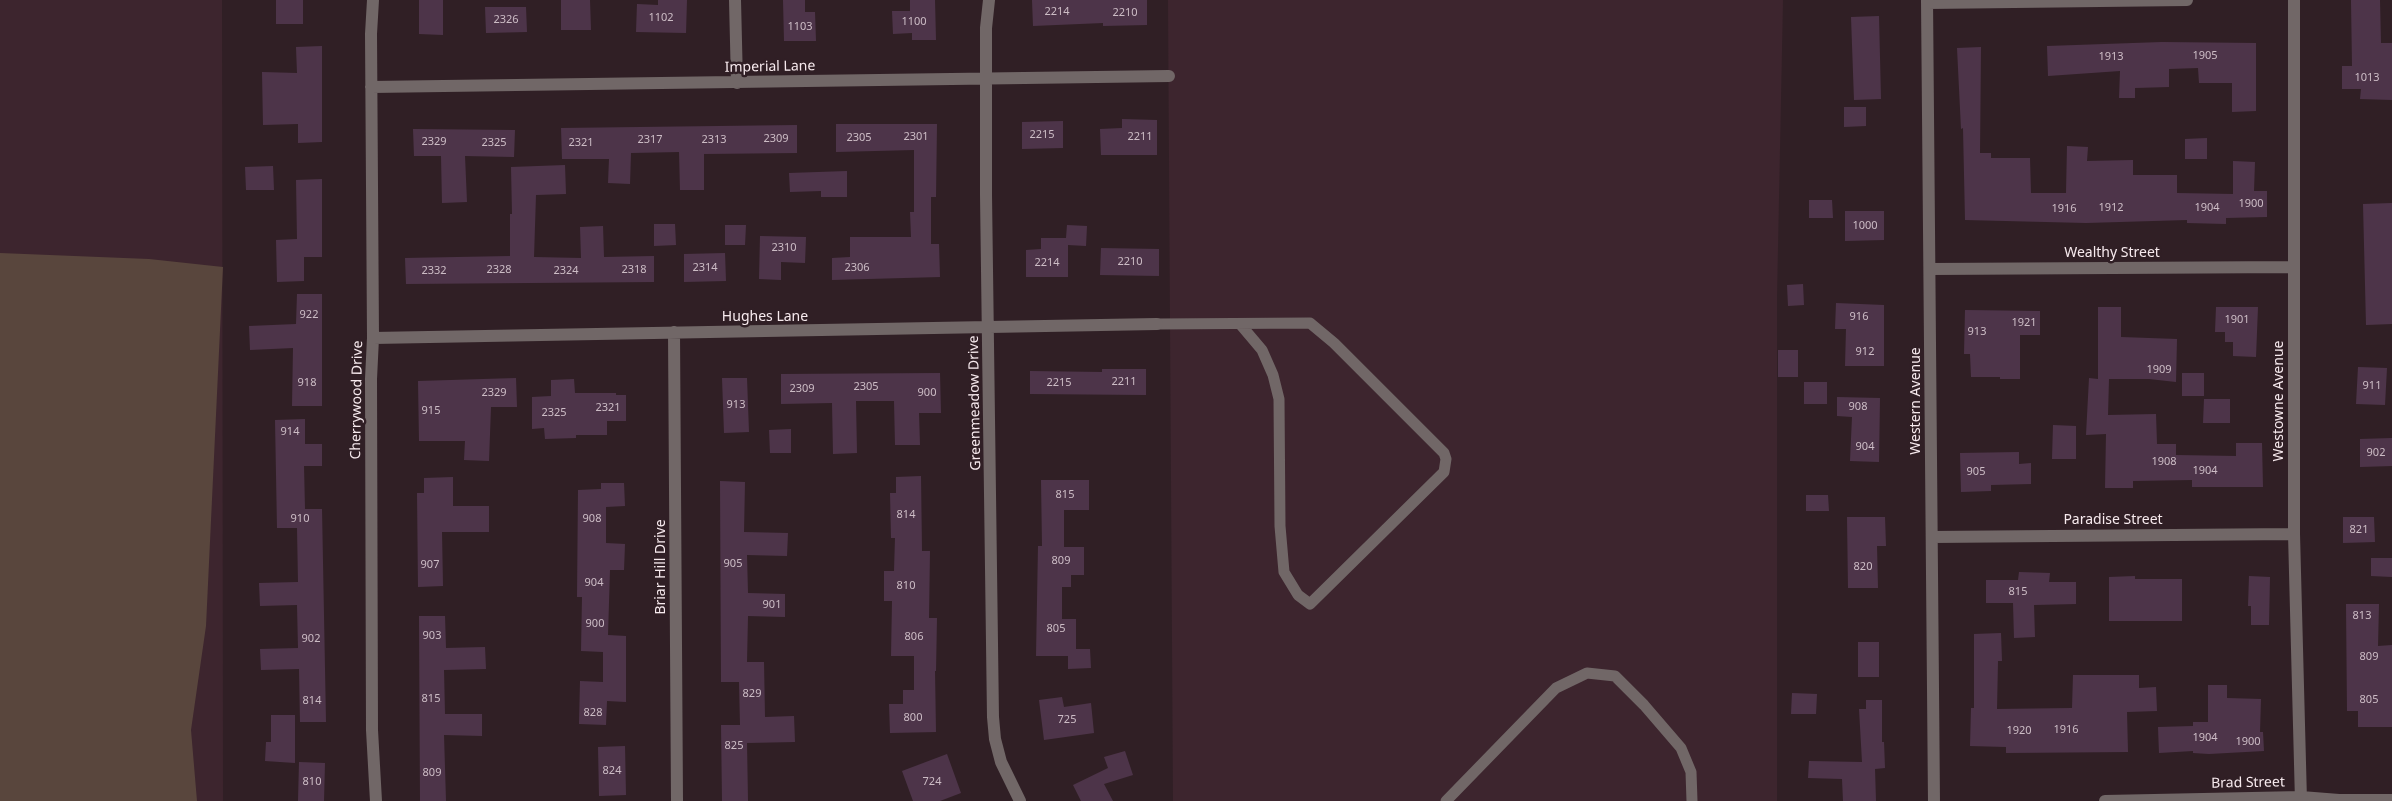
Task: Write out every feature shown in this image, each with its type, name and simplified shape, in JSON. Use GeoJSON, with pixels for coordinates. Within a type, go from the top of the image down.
{"type":"FeatureCollection","features":[{"type":"Feature","properties":{"kind":"street","name":"Cherrywood Drive"},"geometry":{"type":"LineString","coordinates":[[373,0],[371,87],[373,338],[371,379],[372,720],[376,801]]}},
{"type":"Feature","properties":{"kind":"street"},"geometry":{"type":"LineString","coordinates":[[735,0],[737,83]]}},
{"type":"Feature","properties":{"kind":"street","name":"Greenmeadow Drive"},"geometry":{"type":"LineString","coordinates":[[989,0],[986,28],[988,79],[986,196],[993,717],[995,738],[1001,762],[1020,801]]}},
{"type":"Feature","properties":{"kind":"street"},"geometry":{"type":"LineString","coordinates":[[1927,1],[2187,0]]}},
{"type":"Feature","properties":{"kind":"street","name":"Westowne Avenue"},"geometry":{"type":"LineString","coordinates":[[2294,0],[2294,534],[2301,799]]}},
{"type":"Feature","properties":{"kind":"street","name":"Western Avenue"},"geometry":{"type":"LineString","coordinates":[[1927,1],[1934,801]]}},
{"type":"Feature","properties":{"kind":"street","name":"Imperial Lane"},"geometry":{"type":"LineString","coordinates":[[371,87],[1169,76]]}},
{"type":"Feature","properties":{"kind":"street","name":"Wealthy Street"},"geometry":{"type":"LineString","coordinates":[[1930,269],[2294,267]]}},
{"type":"Feature","properties":{"kind":"street","name":"Hughes Lane"},"geometry":{"type":"LineString","coordinates":[[373,338],[1157,324]]}},
{"type":"Feature","properties":{"kind":"street","name":"Briar Hill Drive"},"geometry":{"type":"LineString","coordinates":[[674,332],[676,801]]}},
{"type":"Feature","properties":{"kind":"street","name":"Paradise Street"},"geometry":{"type":"LineString","coordinates":[[1932,537],[2294,534]]}},
{"type":"Feature","properties":{"kind":"street","name":"Brad Street"},"geometry":{"type":"LineString","coordinates":[[2105,801],[2392,800]]}},
{"type":"Feature","properties":{"kind":"lane"},"geometry":{"type":"LineString","coordinates":[[1157,324],[1310,323],[1334,343],[1444,453],[1446,459],[1444,472],[1310,604],[1298,595],[1284,572],[1280,526],[1279,399],[1275,383],[1262,350],[1240,324]]}},
{"type":"Feature","properties":{"kind":"lane"},"geometry":{"type":"LineString","coordinates":[[1446,801],[1556,688],[1586,673],[1615,676],[1644,705],[1681,748],[1691,772],[1692,801]]}},
{"type":"Feature","properties":{"kind":"shaded area"},"geometry":{"type":"Polygon","coordinates":[[[0,0],[222,0],[223,801],[0,801],[0,0]]]}},
{"type":"Feature","properties":{"kind":"shaded area"},"geometry":{"type":"Polygon","coordinates":[[[1168,0],[1783,0],[1777,296],[1777,801],[1173,801],[1168,0]]]}},
{"type":"Feature","properties":{"kind":"shaded area"},"geometry":{"type":"Polygon","coordinates":[[[0,253],[149,259],[223,267],[206,626],[191,730],[197,801],[0,801],[0,253]]]}},
{"type":"Feature","properties":{"kind":"building"},"geometry":{"type":"Polygon","coordinates":[[[276,0],[303,0],[303,24],[276,24],[276,0]]]}},
{"type":"Feature","properties":{"kind":"building"},"geometry":{"type":"Polygon","coordinates":[[[419,0],[443,0],[443,35],[419,34],[419,0]]]}},
{"type":"Feature","properties":{"kind":"building"},"geometry":{"type":"Polygon","coordinates":[[[561,0],[590,0],[591,30],[561,30],[561,0]]]}},
{"type":"Feature","properties":{"kind":"building"},"geometry":{"type":"Polygon","coordinates":[[[658,0],[687,0],[686,33],[636,32],[637,4],[658,5],[658,0]]]}},
{"type":"Feature","properties":{"kind":"building"},"geometry":{"type":"Polygon","coordinates":[[[783,0],[805,0],[805,12],[815,12],[816,41],[784,41],[783,0]]]}},
{"type":"Feature","properties":{"kind":"building"},"geometry":{"type":"Polygon","coordinates":[[[910,0],[935,0],[936,40],[912,40],[912,33],[893,34],[892,11],[910,11],[910,0]]]}},
{"type":"Feature","properties":{"kind":"building"},"geometry":{"type":"Polygon","coordinates":[[[1032,0],[1147,0],[1147,25],[1103,26],[1103,23],[1033,26],[1032,0]]]}},
{"type":"Feature","properties":{"kind":"building"},"geometry":{"type":"Polygon","coordinates":[[[2351,0],[2380,0],[2381,43],[2392,43],[2392,100],[2360,99],[2361,89],[2342,89],[2342,66],[2352,66],[2351,0]]]}},
{"type":"Feature","properties":{"kind":"building"},"geometry":{"type":"Polygon","coordinates":[[[485,7],[526,7],[527,32],[486,33],[485,7]]]}},
{"type":"Feature","properties":{"kind":"building"},"geometry":{"type":"Polygon","coordinates":[[[1879,16],[1881,99],[1854,100],[1851,17],[1879,16]]]}},
{"type":"Feature","properties":{"kind":"building"},"geometry":{"type":"Polygon","coordinates":[[[2162,42],[2256,43],[2256,111],[2232,112],[2232,83],[2199,83],[2198,68],[2169,69],[2169,87],[2135,88],[2135,98],[2119,98],[2120,71],[2048,76],[2047,46],[2162,42]]]}},
{"type":"Feature","properties":{"kind":"building"},"geometry":{"type":"Polygon","coordinates":[[[322,46],[322,142],[298,143],[298,124],[263,125],[262,72],[297,73],[296,47],[322,46]]]}},
{"type":"Feature","properties":{"kind":"building"},"geometry":{"type":"Polygon","coordinates":[[[1981,47],[1980,153],[1991,153],[1991,158],[2030,158],[2031,193],[2066,193],[2067,146],[2088,147],[2087,161],[2133,160],[2133,175],[2177,175],[2177,193],[2233,194],[2233,161],[2255,162],[2254,191],[2267,191],[2267,217],[2226,218],[2226,224],[2187,223],[2187,220],[2086,223],[1965,220],[1963,128],[1961,129],[1957,48],[1981,47]]]}},
{"type":"Feature","properties":{"kind":"building"},"geometry":{"type":"Polygon","coordinates":[[[1844,107],[1866,107],[1866,126],[1844,127],[1844,107]]]}},
{"type":"Feature","properties":{"kind":"building"},"geometry":{"type":"Polygon","coordinates":[[[1122,119],[1157,120],[1157,155],[1101,155],[1100,129],[1122,128],[1122,119]]]}},
{"type":"Feature","properties":{"kind":"building"},"geometry":{"type":"Polygon","coordinates":[[[1063,121],[1063,148],[1022,149],[1022,122],[1063,121]]]}},
{"type":"Feature","properties":{"kind":"building"},"geometry":{"type":"Polygon","coordinates":[[[836,124],[937,124],[936,197],[931,197],[931,244],[939,244],[940,277],[832,280],[832,258],[850,257],[850,237],[911,237],[910,212],[914,212],[914,150],[836,152],[836,124]]]}},
{"type":"Feature","properties":{"kind":"building"},"geometry":{"type":"Polygon","coordinates":[[[797,125],[797,153],[704,154],[704,190],[680,190],[679,152],[631,153],[630,184],[608,183],[609,159],[562,159],[561,128],[797,125]]]}},
{"type":"Feature","properties":{"kind":"building"},"geometry":{"type":"Polygon","coordinates":[[[413,129],[515,130],[514,157],[465,156],[467,202],[442,203],[441,156],[414,156],[413,129]]]}},
{"type":"Feature","properties":{"kind":"building"},"geometry":{"type":"Polygon","coordinates":[[[2207,138],[2207,159],[2185,159],[2185,139],[2207,138]]]}},
{"type":"Feature","properties":{"kind":"building"},"geometry":{"type":"Polygon","coordinates":[[[565,165],[566,194],[536,195],[534,257],[581,258],[580,227],[603,226],[604,257],[654,256],[654,282],[406,284],[405,258],[510,256],[510,214],[512,214],[511,167],[565,165]]]}},
{"type":"Feature","properties":{"kind":"building"},"geometry":{"type":"Polygon","coordinates":[[[273,166],[274,190],[246,190],[245,167],[273,166]]]}},
{"type":"Feature","properties":{"kind":"building"},"geometry":{"type":"Polygon","coordinates":[[[847,171],[847,197],[821,197],[821,191],[790,192],[789,173],[847,171]]]}},
{"type":"Feature","properties":{"kind":"building"},"geometry":{"type":"Polygon","coordinates":[[[322,179],[322,257],[304,257],[304,281],[277,282],[276,240],[297,239],[296,180],[322,179]]]}},
{"type":"Feature","properties":{"kind":"building"},"geometry":{"type":"Polygon","coordinates":[[[1809,200],[1832,200],[1833,218],[1809,218],[1809,200]]]}},
{"type":"Feature","properties":{"kind":"building"},"geometry":{"type":"Polygon","coordinates":[[[2392,203],[2392,324],[2366,325],[2363,204],[2392,203]]]}},
{"type":"Feature","properties":{"kind":"building"},"geometry":{"type":"Polygon","coordinates":[[[1845,211],[1884,211],[1884,240],[1845,241],[1845,211]]]}},
{"type":"Feature","properties":{"kind":"building"},"geometry":{"type":"Polygon","coordinates":[[[654,224],[675,224],[676,245],[654,246],[654,224]]]}},
{"type":"Feature","properties":{"kind":"building"},"geometry":{"type":"Polygon","coordinates":[[[725,225],[746,225],[745,245],[725,245],[725,225]]]}},
{"type":"Feature","properties":{"kind":"building"},"geometry":{"type":"Polygon","coordinates":[[[1067,225],[1087,226],[1086,246],[1068,245],[1068,277],[1026,277],[1026,250],[1041,249],[1041,238],[1066,238],[1067,225]]]}},
{"type":"Feature","properties":{"kind":"building"},"geometry":{"type":"Polygon","coordinates":[[[760,236],[806,237],[805,263],[781,262],[781,280],[759,279],[760,236]]]}},
{"type":"Feature","properties":{"kind":"building"},"geometry":{"type":"Polygon","coordinates":[[[1101,248],[1159,249],[1159,276],[1100,275],[1101,248]]]}},
{"type":"Feature","properties":{"kind":"building"},"geometry":{"type":"Polygon","coordinates":[[[725,253],[726,281],[684,282],[684,254],[725,253]]]}},
{"type":"Feature","properties":{"kind":"building"},"geometry":{"type":"Polygon","coordinates":[[[1803,284],[1804,305],[1788,306],[1787,285],[1803,284]]]}},
{"type":"Feature","properties":{"kind":"building"},"geometry":{"type":"Polygon","coordinates":[[[297,294],[322,294],[322,406],[292,406],[293,348],[250,350],[249,326],[296,324],[297,294]]]}},
{"type":"Feature","properties":{"kind":"building"},"geometry":{"type":"Polygon","coordinates":[[[1836,303],[1884,305],[1884,366],[1845,366],[1846,329],[1835,329],[1836,303]]]}},
{"type":"Feature","properties":{"kind":"building"},"geometry":{"type":"Polygon","coordinates":[[[2098,307],[2121,307],[2121,337],[2177,339],[2176,382],[2149,379],[2109,379],[2108,415],[2156,414],[2157,444],[2176,444],[2176,455],[2236,456],[2236,443],[2262,443],[2263,487],[2192,487],[2192,480],[2133,481],[2133,488],[2105,488],[2106,434],[2086,435],[2089,378],[2098,379],[2098,307]]]}},
{"type":"Feature","properties":{"kind":"building"},"geometry":{"type":"Polygon","coordinates":[[[2216,307],[2258,307],[2256,357],[2233,356],[2233,342],[2225,342],[2225,332],[2215,332],[2216,307]]]}},
{"type":"Feature","properties":{"kind":"building"},"geometry":{"type":"Polygon","coordinates":[[[1965,310],[2040,311],[2040,335],[2020,335],[2020,379],[1971,377],[1970,354],[1964,354],[1965,310]]]}},
{"type":"Feature","properties":{"kind":"building"},"geometry":{"type":"Polygon","coordinates":[[[1778,350],[1798,350],[1798,377],[1778,377],[1778,350]]]}},
{"type":"Feature","properties":{"kind":"building"},"geometry":{"type":"Polygon","coordinates":[[[2358,367],[2387,368],[2385,405],[2356,404],[2358,367]]]}},
{"type":"Feature","properties":{"kind":"building"},"geometry":{"type":"Polygon","coordinates":[[[1102,369],[1146,369],[1146,395],[1030,394],[1030,371],[1102,372],[1102,369]]]}},
{"type":"Feature","properties":{"kind":"building"},"geometry":{"type":"Polygon","coordinates":[[[940,373],[941,413],[919,413],[920,445],[895,445],[894,401],[856,401],[857,453],[833,454],[832,403],[781,404],[781,374],[940,373]]]}},
{"type":"Feature","properties":{"kind":"building"},"geometry":{"type":"Polygon","coordinates":[[[2182,373],[2204,373],[2204,396],[2182,396],[2182,373]]]}},
{"type":"Feature","properties":{"kind":"building"},"geometry":{"type":"Polygon","coordinates":[[[516,378],[517,407],[491,407],[489,461],[464,460],[465,441],[419,441],[418,381],[516,378]]]}},
{"type":"Feature","properties":{"kind":"building"},"geometry":{"type":"Polygon","coordinates":[[[722,378],[747,378],[749,432],[724,433],[722,378]]]}},
{"type":"Feature","properties":{"kind":"building"},"geometry":{"type":"Polygon","coordinates":[[[574,379],[575,393],[616,393],[616,395],[626,395],[626,421],[607,421],[607,435],[576,435],[576,438],[545,439],[544,428],[532,429],[532,397],[551,396],[551,380],[574,379]]]}},
{"type":"Feature","properties":{"kind":"building"},"geometry":{"type":"Polygon","coordinates":[[[1804,382],[1827,382],[1827,404],[1804,404],[1804,382]]]}},
{"type":"Feature","properties":{"kind":"building"},"geometry":{"type":"Polygon","coordinates":[[[1837,397],[1880,398],[1879,462],[1850,461],[1852,417],[1837,416],[1837,397]]]}},
{"type":"Feature","properties":{"kind":"building"},"geometry":{"type":"Polygon","coordinates":[[[2204,399],[2230,399],[2230,423],[2203,423],[2204,399]]]}},
{"type":"Feature","properties":{"kind":"building"},"geometry":{"type":"Polygon","coordinates":[[[305,419],[305,444],[322,444],[322,466],[304,466],[305,509],[322,509],[326,722],[300,722],[299,669],[261,670],[260,649],[298,648],[297,605],[260,606],[259,583],[298,582],[297,528],[277,528],[275,420],[305,419]]]}},
{"type":"Feature","properties":{"kind":"building"},"geometry":{"type":"Polygon","coordinates":[[[2053,425],[2076,426],[2076,459],[2052,459],[2053,425]]]}},
{"type":"Feature","properties":{"kind":"building"},"geometry":{"type":"Polygon","coordinates":[[[791,429],[791,453],[770,453],[769,430],[791,429]]]}},
{"type":"Feature","properties":{"kind":"building"},"geometry":{"type":"Polygon","coordinates":[[[2392,438],[2392,466],[2360,467],[2360,439],[2392,438]]]}},
{"type":"Feature","properties":{"kind":"building"},"geometry":{"type":"Polygon","coordinates":[[[2019,452],[2019,464],[2031,463],[2031,484],[1991,485],[1991,491],[1961,492],[1960,453],[2019,452]]]}},
{"type":"Feature","properties":{"kind":"building"},"geometry":{"type":"Polygon","coordinates":[[[921,476],[922,551],[930,551],[929,618],[937,618],[935,671],[936,732],[890,733],[889,704],[903,704],[903,690],[914,690],[914,656],[891,656],[892,601],[884,601],[884,571],[894,571],[895,538],[891,538],[890,493],[896,493],[896,477],[921,476]]]}},
{"type":"Feature","properties":{"kind":"building"},"geometry":{"type":"Polygon","coordinates":[[[453,477],[453,506],[489,506],[489,532],[442,532],[443,586],[418,587],[417,493],[424,493],[424,478],[453,477]]]}},
{"type":"Feature","properties":{"kind":"building"},"geometry":{"type":"Polygon","coordinates":[[[1041,480],[1089,480],[1089,510],[1064,510],[1064,547],[1084,547],[1084,575],[1071,575],[1071,587],[1062,587],[1062,619],[1076,619],[1076,649],[1090,649],[1091,668],[1068,669],[1068,656],[1036,656],[1038,546],[1042,546],[1041,480]]]}},
{"type":"Feature","properties":{"kind":"building"},"geometry":{"type":"Polygon","coordinates":[[[720,481],[745,482],[744,532],[788,533],[787,556],[747,555],[748,593],[785,594],[785,617],[748,616],[747,662],[764,662],[765,717],[794,716],[795,742],[747,743],[748,801],[722,801],[721,725],[740,725],[739,682],[721,682],[720,481]]]}},
{"type":"Feature","properties":{"kind":"building"},"geometry":{"type":"Polygon","coordinates":[[[601,483],[624,483],[625,506],[606,507],[606,543],[625,544],[624,570],[610,570],[608,635],[626,636],[626,702],[607,701],[606,725],[579,724],[580,681],[603,682],[603,652],[581,651],[582,597],[577,597],[578,490],[601,489],[601,483]]]}},
{"type":"Feature","properties":{"kind":"building"},"geometry":{"type":"Polygon","coordinates":[[[1806,495],[1828,495],[1829,511],[1806,511],[1806,495]]]}},
{"type":"Feature","properties":{"kind":"building"},"geometry":{"type":"Polygon","coordinates":[[[1847,517],[1885,517],[1886,546],[1877,546],[1878,588],[1848,588],[1847,517]]]}},
{"type":"Feature","properties":{"kind":"building"},"geometry":{"type":"Polygon","coordinates":[[[2343,517],[2374,517],[2375,542],[2343,543],[2343,517]]]}},
{"type":"Feature","properties":{"kind":"building"},"geometry":{"type":"Polygon","coordinates":[[[2371,558],[2392,558],[2392,577],[2371,576],[2371,558]]]}},
{"type":"Feature","properties":{"kind":"building"},"geometry":{"type":"Polygon","coordinates":[[[2019,572],[2050,573],[2049,582],[2076,582],[2076,604],[2034,605],[2035,637],[2014,638],[2013,603],[1986,603],[1986,580],[2018,580],[2019,572]]]}},
{"type":"Feature","properties":{"kind":"building"},"geometry":{"type":"Polygon","coordinates":[[[2135,576],[2135,579],[2182,579],[2182,621],[2109,621],[2109,577],[2135,576]]]}},
{"type":"Feature","properties":{"kind":"building"},"geometry":{"type":"Polygon","coordinates":[[[2249,576],[2270,577],[2269,625],[2251,625],[2251,606],[2248,606],[2249,576]]]}},
{"type":"Feature","properties":{"kind":"building"},"geometry":{"type":"Polygon","coordinates":[[[2346,604],[2379,604],[2378,646],[2392,645],[2392,727],[2358,727],[2358,711],[2347,711],[2346,604]]]}},
{"type":"Feature","properties":{"kind":"building"},"geometry":{"type":"Polygon","coordinates":[[[419,616],[445,616],[446,648],[485,647],[486,669],[444,670],[445,714],[482,714],[482,736],[444,735],[446,801],[420,801],[419,616]]]}},
{"type":"Feature","properties":{"kind":"building"},"geometry":{"type":"Polygon","coordinates":[[[2001,633],[2002,661],[1998,661],[1997,709],[2072,708],[2073,675],[2139,675],[2139,688],[2156,687],[2157,711],[2127,712],[2128,752],[2006,753],[2006,747],[1970,746],[1971,708],[1974,708],[1974,634],[2001,633]]]}},
{"type":"Feature","properties":{"kind":"building"},"geometry":{"type":"Polygon","coordinates":[[[1858,642],[1879,642],[1879,677],[1858,677],[1858,642]]]}},
{"type":"Feature","properties":{"kind":"building"},"geometry":{"type":"Polygon","coordinates":[[[2208,685],[2227,685],[2227,698],[2261,699],[2260,732],[2263,732],[2264,751],[2209,754],[2193,753],[2193,751],[2159,753],[2158,727],[2193,726],[2193,722],[2208,722],[2208,685]]]}},
{"type":"Feature","properties":{"kind":"building"},"geometry":{"type":"Polygon","coordinates":[[[1792,693],[1817,694],[1816,714],[1791,714],[1792,693]]]}},
{"type":"Feature","properties":{"kind":"building"},"geometry":{"type":"Polygon","coordinates":[[[1062,697],[1064,707],[1091,703],[1094,733],[1044,740],[1039,700],[1062,697]]]}},
{"type":"Feature","properties":{"kind":"building"},"geometry":{"type":"Polygon","coordinates":[[[1866,700],[1882,700],[1882,742],[1884,742],[1885,768],[1875,769],[1876,801],[1843,801],[1842,779],[1808,778],[1809,761],[1862,762],[1859,709],[1866,709],[1866,700]]]}},
{"type":"Feature","properties":{"kind":"building"},"geometry":{"type":"Polygon","coordinates":[[[271,715],[295,715],[295,763],[265,761],[266,742],[271,742],[271,715]]]}},
{"type":"Feature","properties":{"kind":"building"},"geometry":{"type":"Polygon","coordinates":[[[625,746],[626,795],[599,796],[598,747],[625,746]]]}},
{"type":"Feature","properties":{"kind":"building"},"geometry":{"type":"Polygon","coordinates":[[[1125,751],[1133,775],[1104,784],[1113,801],[1081,801],[1073,785],[1108,768],[1104,757],[1125,751]]]}},
{"type":"Feature","properties":{"kind":"building"},"geometry":{"type":"Polygon","coordinates":[[[947,754],[961,793],[940,801],[913,801],[902,771],[947,754]]]}},
{"type":"Feature","properties":{"kind":"building"},"geometry":{"type":"Polygon","coordinates":[[[299,762],[325,763],[324,801],[298,801],[299,762]]]}}]}
